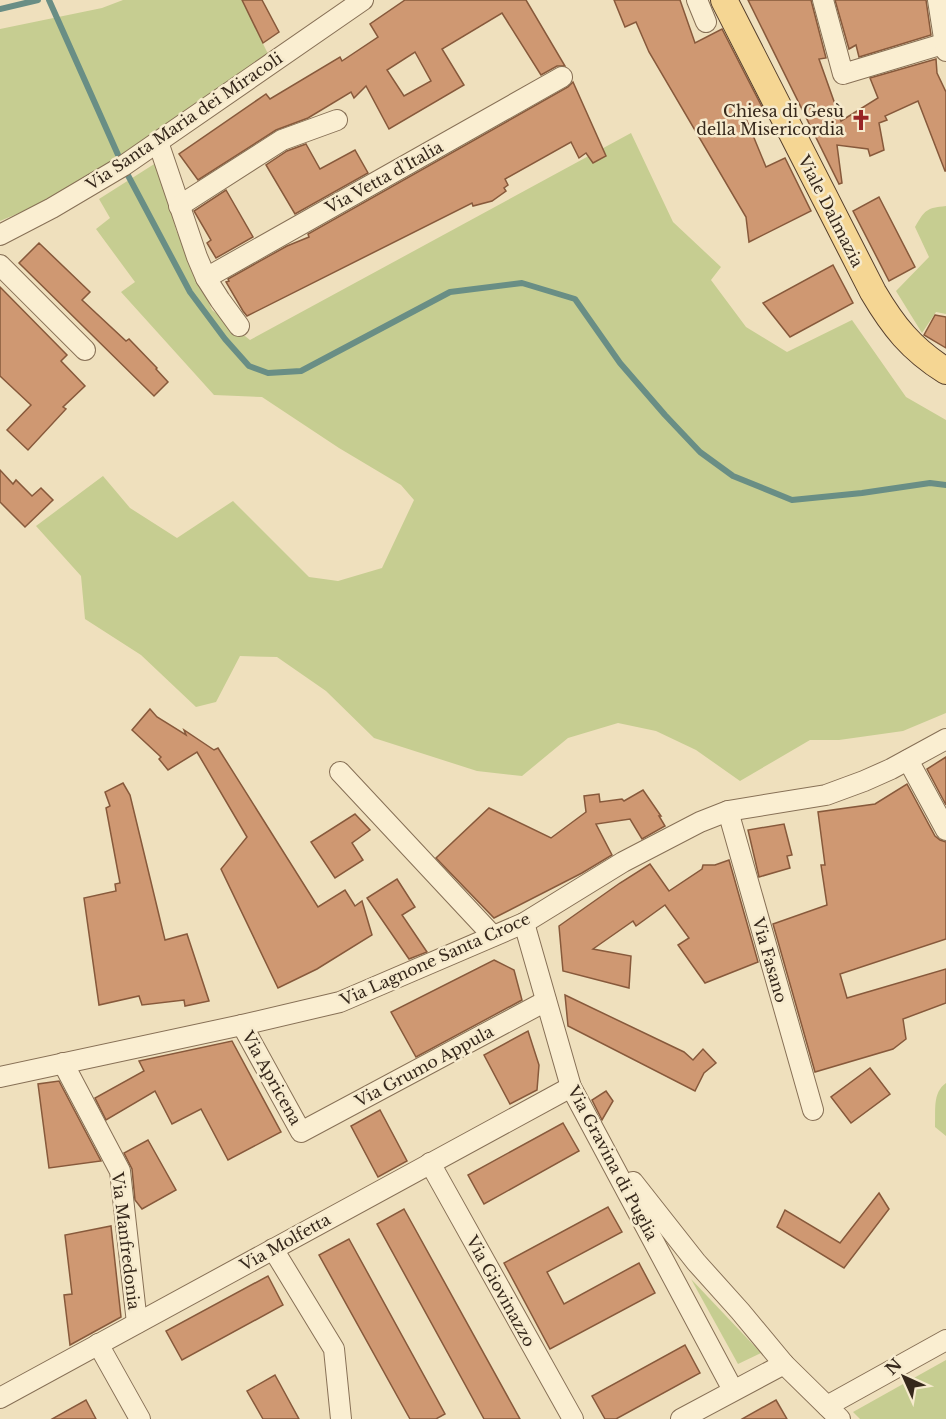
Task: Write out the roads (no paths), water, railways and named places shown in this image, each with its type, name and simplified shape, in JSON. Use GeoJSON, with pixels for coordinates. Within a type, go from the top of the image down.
{"type":"FeatureCollection","features":[{"type":"Feature","properties":{"kind":"main road","name":"Viale Dalmazia"},"geometry":{"type":"LineString","coordinates":[[724,0],[873,292],[904,338],[946,371]]}},
{"type":"Feature","properties":{"kind":"street","name":"Via Santa Maria dei Miracoli"},"geometry":{"type":"LineString","coordinates":[[0,235],[52,208],[123,166],[363,0]]}},
{"type":"Feature","properties":{"kind":"street"},"geometry":{"type":"LineString","coordinates":[[697,0],[706,22]]}},
{"type":"Feature","properties":{"kind":"street"},"geometry":{"type":"LineString","coordinates":[[823,0],[843,74],[945,46],[938,0]]}},
{"type":"Feature","properties":{"kind":"street","name":"Via Vetta d'Italia"},"geometry":{"type":"LineString","coordinates":[[206,278],[562,77]]}},
{"type":"Feature","properties":{"kind":"street"},"geometry":{"type":"LineString","coordinates":[[179,206],[282,140],[337,120]]}},
{"type":"Feature","properties":{"kind":"street"},"geometry":{"type":"LineString","coordinates":[[158,142],[206,278],[239,326]]}},
{"type":"Feature","properties":{"kind":"street"},"geometry":{"type":"LineString","coordinates":[[0,265],[85,350]]}},
{"type":"Feature","properties":{"kind":"street","name":"Via Lagnone Santa Croce"},"geometry":{"type":"LineString","coordinates":[[0,1077],[339,1002],[524,923],[623,862],[700,822],[728,811],[826,795],[864,781],[946,739]]}},
{"type":"Feature","properties":{"kind":"street"},"geometry":{"type":"LineString","coordinates":[[908,760],[946,830]]}},
{"type":"Feature","properties":{"kind":"street"},"geometry":{"type":"LineString","coordinates":[[340,772],[493,936]]}},
{"type":"Feature","properties":{"kind":"street","name":"Via Fasano"},"geometry":{"type":"LineString","coordinates":[[728,811],[813,1110]]}},
{"type":"Feature","properties":{"kind":"street","name":"Via Gravina di Puglia"},"geometry":{"type":"LineString","coordinates":[[524,923],[571,1087],[733,1390]]}},
{"type":"Feature","properties":{"kind":"street","name":"Via Grumo Appula"},"geometry":{"type":"LineString","coordinates":[[301,1132],[546,1001]]}},
{"type":"Feature","properties":{"kind":"street","name":"Via Apricena"},"geometry":{"type":"LineString","coordinates":[[242,1025],[301,1132]]}},
{"type":"Feature","properties":{"kind":"street","name":"Via Manfredonia"},"geometry":{"type":"LineString","coordinates":[[63,1063],[120,1171],[137,1323]]}},
{"type":"Feature","properties":{"kind":"street","name":"Via Molfetta"},"geometry":{"type":"LineString","coordinates":[[0,1398],[571,1087]]}},
{"type":"Feature","properties":{"kind":"street"},"geometry":{"type":"LineString","coordinates":[[600,1140],[696,1262],[784,1364],[833,1413],[946,1340]]}},
{"type":"Feature","properties":{"kind":"street","name":"Via Giovinazzo"},"geometry":{"type":"LineString","coordinates":[[430,1163],[573,1419]]}},
{"type":"Feature","properties":{"kind":"street"},"geometry":{"type":"LineString","coordinates":[[273,1249],[334,1349],[341,1419]]}},
{"type":"Feature","properties":{"kind":"street"},"geometry":{"type":"LineString","coordinates":[[98,1344],[140,1419]]}},
{"type":"Feature","properties":{"kind":"street"},"geometry":{"type":"LineString","coordinates":[[681,1419],[784,1364]]}},
{"type":"Feature","properties":{"kind":"waterway"},"geometry":{"type":"LineString","coordinates":[[0,9],[38,0]]}},
{"type":"Feature","properties":{"kind":"waterway"},"geometry":{"type":"LineString","coordinates":[[49,0],[123,166],[190,292],[225,339],[249,366],[268,373],[301,371],[450,292],[522,283],[575,299],[620,363],[665,415],[700,452],[733,476],[792,500],[930,483],[946,485]]}},
{"type":"Feature","properties":{"kind":"place","name":"Chiesa di Gesù della Misericordia"},"geometry":{"type":"Point","coordinates":[861,120]}}]}
